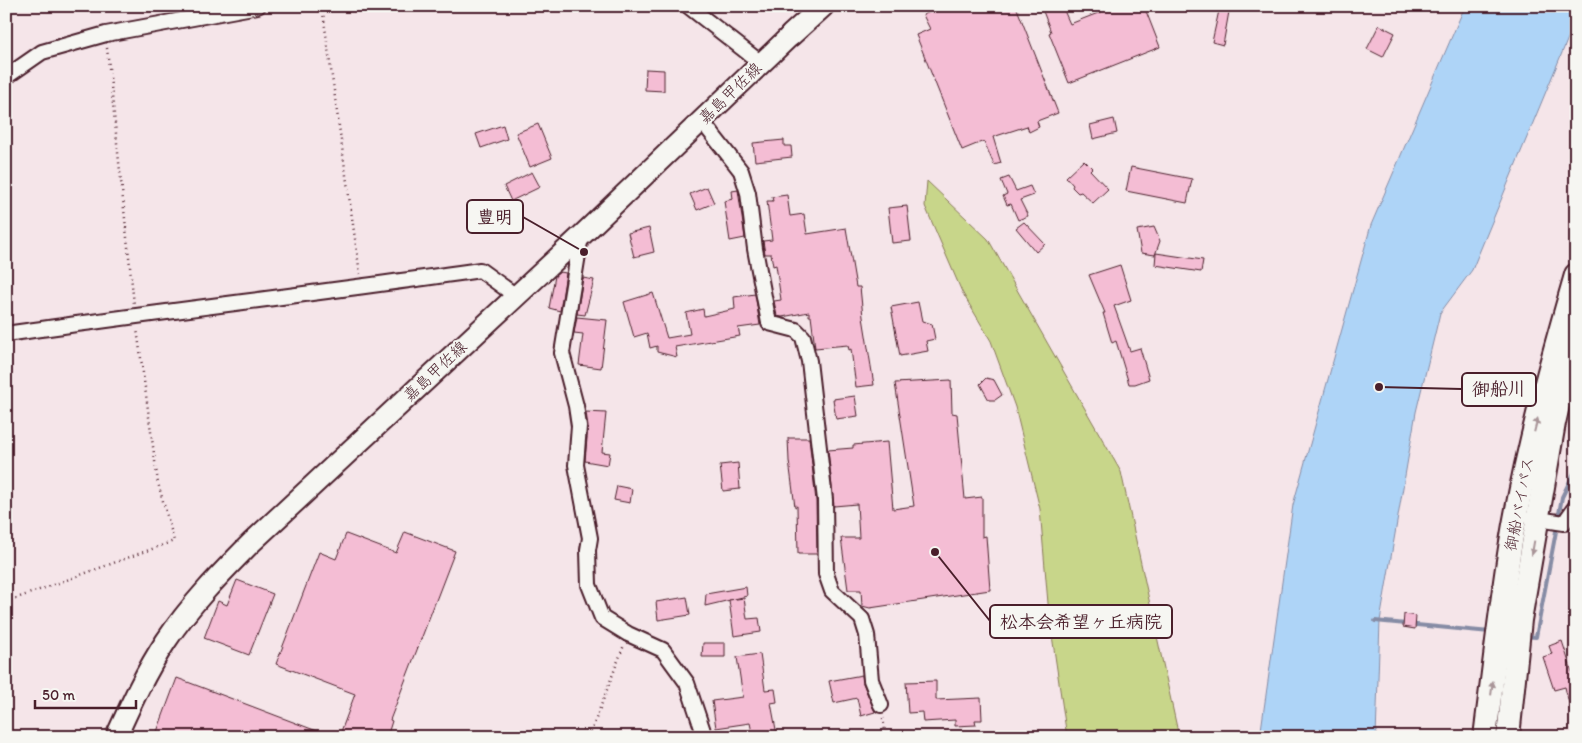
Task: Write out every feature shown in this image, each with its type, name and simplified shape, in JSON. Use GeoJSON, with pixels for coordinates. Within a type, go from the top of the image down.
{"type":"FeatureCollection","features":[{"type":"Feature","properties":{"kind":"highway","name":"御船バイパス"},"geometry":{"type":"LineString","coordinates":[[1508,737],[1520,620],[1527,517],[1529,449],[1576,276]]}},
{"type":"Feature","properties":{"kind":"highway","name":"御船バイパス"},"geometry":{"type":"LineString","coordinates":[[1485,737],[1510,548],[1527,517],[1554,423],[1576,329]]}},
{"type":"Feature","properties":{"kind":"main road"},"geometry":{"type":"LineString","coordinates":[[791,35],[823,6]]}},
{"type":"Feature","properties":{"kind":"main road","name":"嘉島甲佐線"},"geometry":{"type":"LineString","coordinates":[[116,737],[131,704],[166,641],[212,583],[252,542],[581,236],[791,35]]}},
{"type":"Feature","properties":{"kind":"street"},"geometry":{"type":"LineString","coordinates":[[6,77],[42,52],[106,34],[258,6]]}},
{"type":"Feature","properties":{"kind":"street"},"geometry":{"type":"LineString","coordinates":[[688,6],[761,63]]}},
{"type":"Feature","properties":{"kind":"street"},"geometry":{"type":"LineString","coordinates":[[701,120],[741,171],[746,186],[769,323],[796,330],[803,338],[809,362],[825,500],[826,574],[832,591],[862,619],[867,635],[871,680],[881,705]]}},
{"type":"Feature","properties":{"kind":"street"},"geometry":{"type":"LineString","coordinates":[[581,236],[562,353],[576,406],[579,426],[576,465],[590,538],[588,550],[589,585],[602,618],[628,634],[663,650],[687,682],[705,737]]}},
{"type":"Feature","properties":{"kind":"street"},"geometry":{"type":"LineString","coordinates":[[6,334],[135,315],[362,287],[480,270],[516,296]]}},
{"type":"Feature","properties":{"kind":"street"},"geometry":{"type":"LineString","coordinates":[[1527,517],[1564,523],[1576,506]]}},
{"type":"Feature","properties":{"kind":"path"},"geometry":{"type":"LineString","coordinates":[[322,6],[362,287]]}},
{"type":"Feature","properties":{"kind":"path"},"geometry":{"type":"LineString","coordinates":[[6,602],[174,541],[158,483],[135,315],[106,34]]}},
{"type":"Feature","properties":{"kind":"path"},"geometry":{"type":"LineString","coordinates":[[588,737],[628,634]]}},
{"type":"Feature","properties":{"kind":"path"},"geometry":{"type":"LineString","coordinates":[[881,705],[886,737]]}},
{"type":"Feature","properties":{"kind":"green space"},"geometry":{"type":"Polygon","coordinates":[[[927,181],[988,239],[1121,472],[1179,737],[1067,737],[1049,615],[1040,509],[1015,407],[991,341],[962,292],[925,206],[927,181]]]}},
{"type":"Feature","properties":{"kind":"water"},"geometry":{"type":"Polygon","coordinates":[[[1465,6],[1576,6],[1576,19],[1472,270],[1440,313],[1416,412],[1380,621],[1376,737],[1260,737],[1293,505],[1371,225],[1465,6]]]}},
{"type":"Feature","properties":{"kind":"building"},"geometry":{"type":"Polygon","coordinates":[[[943,6],[1016,6],[1058,113],[1037,121],[1039,127],[1029,132],[1027,126],[993,137],[1001,163],[994,165],[984,141],[962,150],[916,35],[930,29],[923,15],[943,6]]]}},
{"type":"Feature","properties":{"kind":"building"},"geometry":{"type":"Polygon","coordinates":[[[1041,6],[1062,6],[1070,24],[1116,6],[1144,6],[1160,47],[1069,83],[1049,33],[1051,32],[1041,6]]]}},
{"type":"Feature","properties":{"kind":"building"},"geometry":{"type":"Polygon","coordinates":[[[1220,6],[1230,6],[1223,45],[1212,42],[1220,6]]]}},
{"type":"Feature","properties":{"kind":"building"},"geometry":{"type":"Polygon","coordinates":[[[1379,25],[1395,33],[1383,57],[1367,49],[1379,25]]]}},
{"type":"Feature","properties":{"kind":"building"},"geometry":{"type":"Polygon","coordinates":[[[646,69],[664,70],[664,91],[645,90],[646,69]]]}},
{"type":"Feature","properties":{"kind":"building"},"geometry":{"type":"Polygon","coordinates":[[[1114,119],[1117,133],[1093,139],[1090,125],[1114,119]]]}},
{"type":"Feature","properties":{"kind":"building"},"geometry":{"type":"Polygon","coordinates":[[[538,124],[552,158],[530,167],[516,133],[538,124]]]}},
{"type":"Feature","properties":{"kind":"building"},"geometry":{"type":"Polygon","coordinates":[[[503,125],[507,139],[481,148],[476,134],[503,125]]]}},
{"type":"Feature","properties":{"kind":"building"},"geometry":{"type":"Polygon","coordinates":[[[784,140],[784,146],[791,146],[792,157],[755,161],[753,143],[784,140]]]}},
{"type":"Feature","properties":{"kind":"building"},"geometry":{"type":"Polygon","coordinates":[[[1084,160],[1092,168],[1090,170],[1108,189],[1093,203],[1081,192],[1078,193],[1066,177],[1084,160]]]}},
{"type":"Feature","properties":{"kind":"building"},"geometry":{"type":"Polygon","coordinates":[[[1131,167],[1192,179],[1187,203],[1126,191],[1131,167]]]}},
{"type":"Feature","properties":{"kind":"building"},"geometry":{"type":"Polygon","coordinates":[[[532,172],[540,187],[511,201],[504,186],[532,172]]]}},
{"type":"Feature","properties":{"kind":"building"},"geometry":{"type":"Polygon","coordinates":[[[1009,177],[1016,191],[1030,186],[1034,195],[1020,200],[1028,216],[1018,220],[1011,204],[1007,205],[1003,196],[1007,194],[1001,180],[1009,177]]]}},
{"type":"Feature","properties":{"kind":"building"},"geometry":{"type":"Polygon","coordinates":[[[707,187],[714,203],[697,210],[690,194],[707,187]]]}},
{"type":"Feature","properties":{"kind":"building"},"geometry":{"type":"Polygon","coordinates":[[[738,190],[745,238],[730,241],[724,201],[733,199],[732,191],[738,190]]]}},
{"type":"Feature","properties":{"kind":"building"},"geometry":{"type":"Polygon","coordinates":[[[787,195],[790,216],[804,214],[807,234],[846,228],[856,287],[860,287],[874,385],[856,387],[851,349],[849,350],[848,345],[815,348],[809,312],[782,317],[777,316],[774,301],[781,300],[776,265],[773,266],[771,254],[765,254],[763,241],[772,240],[767,201],[773,201],[772,197],[787,195]]]}},
{"type":"Feature","properties":{"kind":"building"},"geometry":{"type":"Polygon","coordinates":[[[907,206],[911,241],[892,243],[888,208],[907,206]]]}},
{"type":"Feature","properties":{"kind":"building"},"geometry":{"type":"Polygon","coordinates":[[[1024,222],[1045,244],[1036,252],[1016,228],[1024,222]]]}},
{"type":"Feature","properties":{"kind":"building"},"geometry":{"type":"Polygon","coordinates":[[[1154,227],[1160,241],[1155,255],[1141,253],[1137,230],[1154,227]]]}},
{"type":"Feature","properties":{"kind":"building"},"geometry":{"type":"Polygon","coordinates":[[[649,228],[654,252],[634,257],[628,233],[649,228]]]}},
{"type":"Feature","properties":{"kind":"building"},"geometry":{"type":"Polygon","coordinates":[[[1156,253],[1203,260],[1201,272],[1155,265],[1156,253]]]}},
{"type":"Feature","properties":{"kind":"building"},"geometry":{"type":"Polygon","coordinates":[[[1120,265],[1131,300],[1114,306],[1130,351],[1140,348],[1149,379],[1135,384],[1129,384],[1116,341],[1112,343],[1103,313],[1105,313],[1089,275],[1120,265]]]}},
{"type":"Feature","properties":{"kind":"building"},"geometry":{"type":"Polygon","coordinates":[[[560,272],[566,273],[560,311],[549,308],[555,276],[560,272]]]}},
{"type":"Feature","properties":{"kind":"building"},"geometry":{"type":"Polygon","coordinates":[[[583,278],[594,280],[585,315],[577,314],[583,278]]]}},
{"type":"Feature","properties":{"kind":"building"},"geometry":{"type":"Polygon","coordinates":[[[653,293],[667,338],[690,334],[686,313],[703,309],[704,316],[735,309],[734,297],[755,294],[760,325],[738,328],[740,336],[675,347],[677,357],[657,352],[657,346],[650,348],[647,333],[634,337],[624,302],[653,293]]]}},
{"type":"Feature","properties":{"kind":"building"},"geometry":{"type":"Polygon","coordinates":[[[918,302],[922,321],[932,324],[935,339],[926,341],[928,351],[900,356],[891,307],[918,302]]]}},
{"type":"Feature","properties":{"kind":"building"},"geometry":{"type":"Polygon","coordinates":[[[577,317],[607,320],[601,368],[579,365],[583,334],[574,333],[577,317]]]}},
{"type":"Feature","properties":{"kind":"building"},"geometry":{"type":"Polygon","coordinates":[[[986,378],[994,380],[1002,395],[995,400],[989,400],[980,384],[986,378]]]}},
{"type":"Feature","properties":{"kind":"building"},"geometry":{"type":"Polygon","coordinates":[[[951,380],[952,413],[957,414],[965,499],[982,497],[982,537],[986,536],[990,590],[870,608],[862,606],[861,590],[848,590],[841,538],[859,538],[857,504],[834,506],[828,450],[853,448],[853,445],[887,442],[893,509],[914,506],[895,383],[951,380]]]}},
{"type":"Feature","properties":{"kind":"building"},"geometry":{"type":"Polygon","coordinates":[[[855,396],[858,416],[836,419],[833,399],[855,396]]]}},
{"type":"Feature","properties":{"kind":"building"},"geometry":{"type":"Polygon","coordinates":[[[586,412],[606,413],[602,452],[610,453],[608,465],[585,461],[588,427],[586,412]]]}},
{"type":"Feature","properties":{"kind":"building"},"geometry":{"type":"Polygon","coordinates":[[[788,438],[809,438],[816,501],[817,554],[798,554],[797,506],[795,507],[788,438]]]}},
{"type":"Feature","properties":{"kind":"building"},"geometry":{"type":"Polygon","coordinates":[[[738,463],[740,489],[723,491],[720,465],[738,463]]]}},
{"type":"Feature","properties":{"kind":"building"},"geometry":{"type":"Polygon","coordinates":[[[617,486],[632,489],[630,503],[614,500],[617,486]]]}},
{"type":"Feature","properties":{"kind":"building"},"geometry":{"type":"Polygon","coordinates":[[[405,532],[455,551],[390,720],[392,721],[387,737],[339,737],[355,694],[276,664],[319,552],[336,559],[346,534],[396,553],[405,532]]]}},
{"type":"Feature","properties":{"kind":"building"},"geometry":{"type":"Polygon","coordinates":[[[237,580],[273,594],[249,655],[204,638],[218,601],[227,605],[237,580]]]}},
{"type":"Feature","properties":{"kind":"building"},"geometry":{"type":"Polygon","coordinates":[[[746,587],[747,596],[705,606],[706,594],[746,587]]]}},
{"type":"Feature","properties":{"kind":"building"},"geometry":{"type":"Polygon","coordinates":[[[687,597],[690,615],[658,620],[656,602],[687,597]]]}},
{"type":"Feature","properties":{"kind":"building"},"geometry":{"type":"Polygon","coordinates":[[[744,598],[747,619],[759,618],[761,632],[734,636],[729,600],[744,598]]]}},
{"type":"Feature","properties":{"kind":"building"},"geometry":{"type":"Polygon","coordinates":[[[1404,614],[1416,616],[1415,629],[1403,627],[1404,614]]]}},
{"type":"Feature","properties":{"kind":"building"},"geometry":{"type":"Polygon","coordinates":[[[1562,641],[1576,684],[1576,715],[1572,716],[1565,687],[1554,690],[1543,657],[1552,654],[1549,646],[1562,641]]]}},
{"type":"Feature","properties":{"kind":"building"},"geometry":{"type":"Polygon","coordinates":[[[703,643],[725,643],[725,657],[702,657],[703,643]]]}},
{"type":"Feature","properties":{"kind":"building"},"geometry":{"type":"Polygon","coordinates":[[[760,654],[765,690],[775,689],[777,702],[771,703],[777,735],[753,737],[750,723],[716,728],[712,701],[743,697],[737,657],[760,654]]]}},
{"type":"Feature","properties":{"kind":"building"},"geometry":{"type":"Polygon","coordinates":[[[862,675],[863,683],[875,712],[861,716],[857,698],[834,703],[829,681],[862,675]]]}},
{"type":"Feature","properties":{"kind":"building"},"geometry":{"type":"Polygon","coordinates":[[[177,678],[330,736],[330,737],[155,737],[177,678]]]}},
{"type":"Feature","properties":{"kind":"building"},"geometry":{"type":"Polygon","coordinates":[[[936,681],[936,700],[981,698],[982,720],[975,720],[976,725],[955,726],[955,720],[923,722],[922,712],[908,713],[906,682],[936,681]]]}},
{"type":"Feature","properties":{"kind":"waterway"},"geometry":{"type":"LineString","coordinates":[[1558,519],[1562,497],[1576,469]]}},
{"type":"Feature","properties":{"kind":"waterway"},"geometry":{"type":"LineString","coordinates":[[1524,636],[1536,637],[1557,526]]}},
{"type":"Feature","properties":{"kind":"waterway"},"geometry":{"type":"LineString","coordinates":[[1375,621],[1490,632]]}},
{"type":"Feature","properties":{"kind":"place","name":"豊明"},"geometry":{"type":"Point","coordinates":[584,252]}},
{"type":"Feature","properties":{"kind":"place","name":"御船川"},"geometry":{"type":"Point","coordinates":[1379,387]}},
{"type":"Feature","properties":{"kind":"place","name":"松本会希望ヶ丘病院"},"geometry":{"type":"Point","coordinates":[935,552]}}]}
